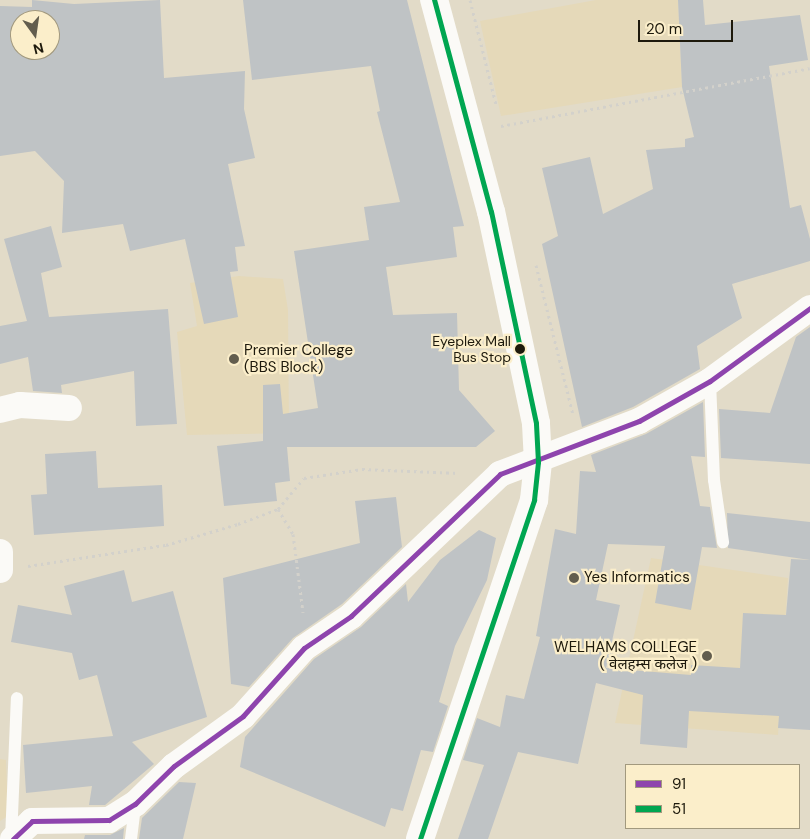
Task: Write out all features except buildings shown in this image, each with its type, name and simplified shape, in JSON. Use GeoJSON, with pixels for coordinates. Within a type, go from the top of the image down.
{"type":"FeatureCollection","features":[{"type":"Feature","properties":{"kind":"main road"},"geometry":{"type":"LineString","coordinates":[[420,839],[534,500],[538,462],[536,422],[491,212],[434,0]]}},
{"type":"Feature","properties":{"kind":"street"},"geometry":{"type":"LineString","coordinates":[[12,839],[32,821],[109,820],[135,804],[174,766],[243,716],[304,648],[351,616],[500,474],[538,462],[639,421],[710,381],[810,308]]}},
{"type":"Feature","properties":{"kind":"street"},"geometry":{"type":"LineString","coordinates":[[0,410],[20,405],[69,408]]}},
{"type":"Feature","properties":{"kind":"lane"},"geometry":{"type":"LineString","coordinates":[[710,381],[714,480],[723,542]]}},
{"type":"Feature","properties":{"kind":"lane"},"geometry":{"type":"LineString","coordinates":[[12,839],[17,698]]}},
{"type":"Feature","properties":{"kind":"lane"},"geometry":{"type":"LineString","coordinates":[[131,839],[135,804]]}},
{"type":"Feature","properties":{"kind":"path"},"geometry":{"type":"LineString","coordinates":[[501,126],[810,68]]}},
{"type":"Feature","properties":{"kind":"path"},"geometry":{"type":"LineString","coordinates":[[1,563],[166,545],[278,509],[304,478],[362,469],[500,474]]}},
{"type":"Feature","properties":{"kind":"path"},"geometry":{"type":"LineString","coordinates":[[278,509],[293,534],[304,648]]}},
{"type":"Feature","properties":{"kind":"shaded area"},"geometry":{"type":"Polygon","coordinates":[[[596,0],[678,0],[682,87],[501,116],[480,21],[596,0]]]}},
{"type":"Feature","properties":{"kind":"shaded area","name":"Premier College (BBS Block)"},"geometry":{"type":"Polygon","coordinates":[[[239,276],[283,279],[288,310],[289,433],[187,435],[177,332],[197,326],[190,283],[239,276]]]}},
{"type":"Feature","properties":{"kind":"shaded area","name":"WELHAMS COLLEGE ( वेलहम्स कलेज )"},"geometry":{"type":"Polygon","coordinates":[[[651,558],[788,578],[778,735],[615,723],[651,558]]]}},
{"type":"Feature","properties":{"kind":"shaded area"},"geometry":{"type":"Polygon","coordinates":[[[0,759],[6,760],[8,816],[0,821],[0,759]]]}},
{"type":"Feature","properties":{"kind":"transit line","name":"51"},"geometry":{"type":"LineString","coordinates":[[420,839],[534,500],[538,462],[536,423],[491,212],[434,0]]}},
{"type":"Feature","properties":{"kind":"transit line","name":"91"},"geometry":{"type":"LineString","coordinates":[[13,839],[32,821],[109,820],[135,804],[174,766],[243,716],[304,648],[351,616],[500,474],[639,421],[710,381],[810,308]]}},
{"type":"Feature","properties":{"kind":"place","name":"Eyeplex Mall Bus Stop"},"geometry":{"type":"Point","coordinates":[520,349]}},
{"type":"Feature","properties":{"kind":"place","name":"Premier College (BBS Block)"},"geometry":{"type":"Point","coordinates":[234,359]}},
{"type":"Feature","properties":{"kind":"place","name":"Yes Informatics"},"geometry":{"type":"Point","coordinates":[574,578]}},
{"type":"Feature","properties":{"kind":"place","name":"WELHAMS COLLEGE ( वेलहम्स कलेज )"},"geometry":{"type":"Point","coordinates":[707,656]}}]}
